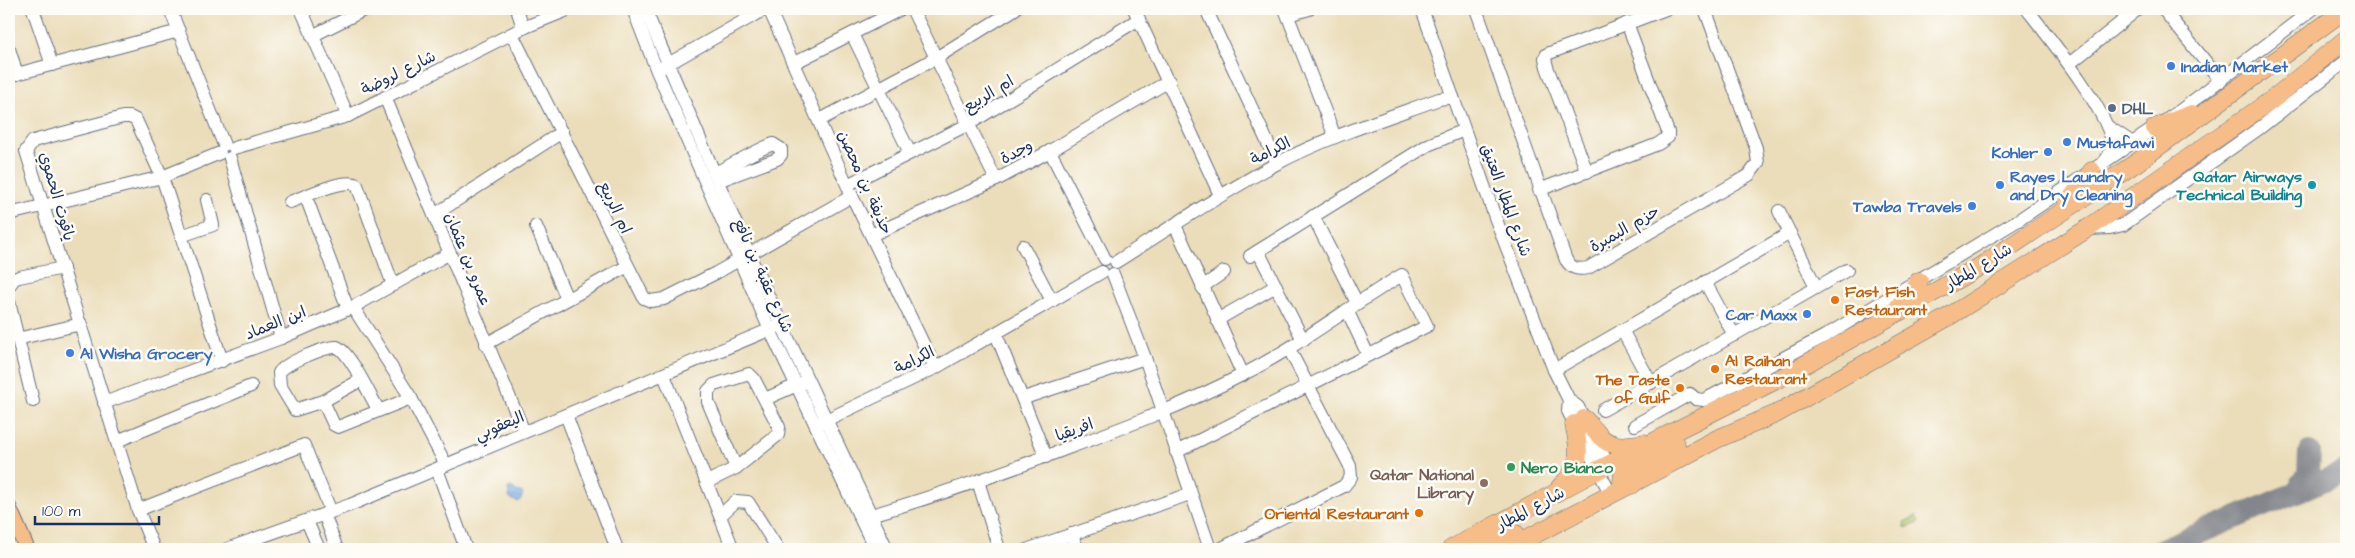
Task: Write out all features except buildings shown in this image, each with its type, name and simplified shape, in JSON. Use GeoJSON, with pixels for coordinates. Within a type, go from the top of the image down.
{"type":"FeatureCollection","features":[{"type":"Feature","properties":{"kind":"highway","name":"شارع المطار"},"geometry":{"type":"LineString","coordinates":[[1507,549],[1661,439],[1786,375],[1981,266],[2136,163],[2346,9]]}},
{"type":"Feature","properties":{"kind":"highway","name":"شارع المطار"},"geometry":{"type":"LineString","coordinates":[[1451,549],[1546,500],[1606,479],[1632,485],[1717,439],[1785,409],[1948,317],[2087,229],[2273,99],[2346,39]]}},
{"type":"Feature","properties":{"kind":"highway"},"geometry":{"type":"LineString","coordinates":[[2155,128],[2212,108]]}},
{"type":"Feature","properties":{"kind":"highway"},"geometry":{"type":"LineString","coordinates":[[2062,212],[2098,167]]}},
{"type":"Feature","properties":{"kind":"highway"},"geometry":{"type":"LineString","coordinates":[[1892,316],[1918,281]]}},
{"type":"Feature","properties":{"kind":"highway"},"geometry":{"type":"LineString","coordinates":[[1632,485],[1622,482],[1623,474],[1734,414],[1786,375]]}},
{"type":"Feature","properties":{"kind":"highway"},"geometry":{"type":"LineString","coordinates":[[1579,421],[1612,444],[1626,446],[1661,439]]}},
{"type":"Feature","properties":{"kind":"highway"},"geometry":{"type":"LineString","coordinates":[[1546,500],[1565,483],[1577,465],[1580,453],[1579,421]]}},
{"type":"Feature","properties":{"kind":"highway"},"geometry":{"type":"LineString","coordinates":[[1486,549],[1606,479]]}},
{"type":"Feature","properties":{"kind":"main road"},"geometry":{"type":"LineString","coordinates":[[9,508],[27,549]]}},
{"type":"Feature","properties":{"kind":"street"},"geometry":{"type":"LineString","coordinates":[[33,9],[52,65]]}},
{"type":"Feature","properties":{"kind":"street"},"geometry":{"type":"LineString","coordinates":[[170,9],[227,151],[282,338]]}},
{"type":"Feature","properties":{"kind":"street"},"geometry":{"type":"LineString","coordinates":[[301,9],[348,116]]}},
{"type":"Feature","properties":{"kind":"street"},"geometry":{"type":"LineString","coordinates":[[312,36],[366,9]]}},
{"type":"Feature","properties":{"kind":"street"},"geometry":{"type":"LineString","coordinates":[[517,9],[524,28]]}},
{"type":"Feature","properties":{"kind":"street","name":"شارع لروضة"},"geometry":{"type":"LineString","coordinates":[[9,214],[42,204],[162,177],[227,151],[348,116],[524,28],[570,9]]}},
{"type":"Feature","properties":{"kind":"street","name":"شارع عقبة بن نافع"},"geometry":{"type":"LineString","coordinates":[[633,9],[716,177],[744,258]]}},
{"type":"Feature","properties":{"kind":"street","name":"شارع عقبة بن نافع"},"geometry":{"type":"LineString","coordinates":[[645,9],[663,68],[775,328],[866,517],[887,549]]}},
{"type":"Feature","properties":{"kind":"street"},"geometry":{"type":"LineString","coordinates":[[663,68],[767,9]]}},
{"type":"Feature","properties":{"kind":"street","name":"حذيفة بن محصن"},"geometry":{"type":"LineString","coordinates":[[767,9],[794,63],[871,235],[935,368]]}},
{"type":"Feature","properties":{"kind":"street"},"geometry":{"type":"LineString","coordinates":[[794,63],[901,9]]}},
{"type":"Feature","properties":{"kind":"street"},"geometry":{"type":"LineString","coordinates":[[912,9],[996,180]]}},
{"type":"Feature","properties":{"kind":"street"},"geometry":{"type":"LineString","coordinates":[[820,120],[936,58],[1015,9]]}},
{"type":"Feature","properties":{"kind":"street"},"geometry":{"type":"LineString","coordinates":[[1206,9],[1277,163]]}},
{"type":"Feature","properties":{"kind":"street"},"geometry":{"type":"LineString","coordinates":[[1309,9],[1286,12],[1335,137]]}},
{"type":"Feature","properties":{"kind":"street","name":"شارع المطار العتيق"},"geometry":{"type":"LineString","coordinates":[[1422,9],[1464,130],[1554,370],[1569,400],[1578,407],[1579,421],[1606,479]]}},
{"type":"Feature","properties":{"kind":"street","name":"حزم البمبرة"},"geometry":{"type":"LineString","coordinates":[[1476,9],[1539,190],[1566,260],[1569,265],[1581,269],[1588,268],[1754,171],[1759,155],[1705,9]]}},
{"type":"Feature","properties":{"kind":"street"},"geometry":{"type":"LineString","coordinates":[[1587,172],[1545,58],[1553,50],[1666,9]]}},
{"type":"Feature","properties":{"kind":"street"},"geometry":{"type":"LineString","coordinates":[[2027,9],[2069,64],[2107,126],[2112,145],[2111,152],[2098,167]]}},
{"type":"Feature","properties":{"kind":"street"},"geometry":{"type":"LineString","coordinates":[[2069,64],[2138,9]]}},
{"type":"Feature","properties":{"kind":"street"},"geometry":{"type":"LineString","coordinates":[[2163,9],[2221,81]]}},
{"type":"Feature","properties":{"kind":"street","name":"شارع المطار"},"geometry":{"type":"LineString","coordinates":[[1635,426],[1690,394],[1696,399],[1704,400],[1825,336],[2020,219],[2221,81],[2314,9]]}},
{"type":"Feature","properties":{"kind":"street"},"geometry":{"type":"LineString","coordinates":[[1137,14],[1220,195]]}},
{"type":"Feature","properties":{"kind":"street","name":"ام الربيع"},"geometry":{"type":"LineString","coordinates":[[512,34],[562,132],[626,267],[644,298],[657,301],[744,258],[910,153],[969,124],[1137,14]]}},
{"type":"Feature","properties":{"kind":"street"},"geometry":{"type":"LineString","coordinates":[[1539,190],[1658,144],[1668,137],[1668,132],[1627,24]]}},
{"type":"Feature","properties":{"kind":"street"},"geometry":{"type":"LineString","coordinates":[[9,49],[13,75],[179,31]]}},
{"type":"Feature","properties":{"kind":"street"},"geometry":{"type":"LineString","coordinates":[[852,34],[910,153]]}},
{"type":"Feature","properties":{"kind":"street","name":"شارع المطار"},"geometry":{"type":"LineString","coordinates":[[2087,229],[2110,228],[2123,225],[2261,127],[2346,60]]}},
{"type":"Feature","properties":{"kind":"street","name":"وجدة"},"geometry":{"type":"LineString","coordinates":[[871,235],[996,180],[1050,151],[1169,81]]}},
{"type":"Feature","properties":{"kind":"street","name":"عمرو بن عثمان"},"geometry":{"type":"LineString","coordinates":[[385,97],[524,432]]}},
{"type":"Feature","properties":{"kind":"street","name":"الكرامة"},"geometry":{"type":"LineString","coordinates":[[821,423],[935,368],[996,334],[1109,267],[1220,195],[1277,163],[1335,137],[1439,99],[1453,97]]}},
{"type":"Feature","properties":{"kind":"street","name":"ياقوت الحموي"},"geometry":{"type":"LineString","coordinates":[[154,549],[138,510],[26,151],[33,141],[123,117],[130,117],[136,120],[162,177],[222,361]]}},
{"type":"Feature","properties":{"kind":"street"},"geometry":{"type":"LineString","coordinates":[[2107,126],[2133,143]]}},
{"type":"Feature","properties":{"kind":"street"},"geometry":{"type":"LineString","coordinates":[[1304,340],[1276,286],[1254,254],[1428,145],[1464,130]]}},
{"type":"Feature","properties":{"kind":"street"},"geometry":{"type":"LineString","coordinates":[[434,216],[562,132]]}},
{"type":"Feature","properties":{"kind":"street"},"geometry":{"type":"LineString","coordinates":[[1050,151],[1109,267],[1145,358],[1210,549]]}},
{"type":"Feature","properties":{"kind":"street"},"geometry":{"type":"LineString","coordinates":[[290,202],[344,182],[353,182],[357,185],[393,285]]}},
{"type":"Feature","properties":{"kind":"street"},"geometry":{"type":"LineString","coordinates":[[306,197],[351,308],[410,395],[442,467],[466,549]]}},
{"type":"Feature","properties":{"kind":"street"},"geometry":{"type":"LineString","coordinates":[[181,236],[212,225],[206,200]]}},
{"type":"Feature","properties":{"kind":"street"},"geometry":{"type":"LineString","coordinates":[[1779,211],[1816,287]]}},
{"type":"Feature","properties":{"kind":"street"},"geometry":{"type":"LineString","coordinates":[[1176,452],[1368,355],[1352,306],[1313,216]]}},
{"type":"Feature","properties":{"kind":"street"},"geometry":{"type":"LineString","coordinates":[[1175,225],[1243,375]]}},
{"type":"Feature","properties":{"kind":"street"},"geometry":{"type":"LineString","coordinates":[[536,226],[566,299]]}},
{"type":"Feature","properties":{"kind":"street"},"geometry":{"type":"LineString","coordinates":[[1554,370],[1790,233]]}},
{"type":"Feature","properties":{"kind":"street"},"geometry":{"type":"LineString","coordinates":[[1023,246],[1052,301]]}},
{"type":"Feature","properties":{"kind":"street","name":"ابن العماد"},"geometry":{"type":"LineString","coordinates":[[104,403],[282,338],[351,308],[450,253]]}},
{"type":"Feature","properties":{"kind":"street"},"geometry":{"type":"LineString","coordinates":[[486,344],[626,267]]}},
{"type":"Feature","properties":{"kind":"street"},"geometry":{"type":"LineString","coordinates":[[9,286],[14,280],[20,278],[63,268]]}},
{"type":"Feature","properties":{"kind":"street"},"geometry":{"type":"LineString","coordinates":[[1603,410],[1847,270]]}},
{"type":"Feature","properties":{"kind":"street"},"geometry":{"type":"LineString","coordinates":[[1202,287],[1224,272]]}},
{"type":"Feature","properties":{"kind":"street","name":"افريقيا"},"geometry":{"type":"LineString","coordinates":[[866,517],[978,481],[1164,413],[1243,375],[1289,349],[1402,274],[1427,326],[1368,355]]}},
{"type":"Feature","properties":{"kind":"street"},"geometry":{"type":"LineString","coordinates":[[1705,282],[1734,335]]}},
{"type":"Feature","properties":{"kind":"street"},"geometry":{"type":"LineString","coordinates":[[1218,320],[1276,286]]}},
{"type":"Feature","properties":{"kind":"street"},"geometry":{"type":"LineString","coordinates":[[9,302],[33,401]]}},
{"type":"Feature","properties":{"kind":"street"},"geometry":{"type":"LineString","coordinates":[[17,339],[81,324]]}},
{"type":"Feature","properties":{"kind":"street","name":"اليعقوبي"},"geometry":{"type":"LineString","coordinates":[[227,549],[328,513],[775,328]]}},
{"type":"Feature","properties":{"kind":"street"},"geometry":{"type":"LineString","coordinates":[[1622,330],[1651,383]]}},
{"type":"Feature","properties":{"kind":"street"},"geometry":{"type":"LineString","coordinates":[[996,334],[1024,398],[1046,457]]}},
{"type":"Feature","properties":{"kind":"street"},"geometry":{"type":"LineString","coordinates":[[361,380],[323,401],[299,410],[292,408],[280,384],[279,373],[281,369],[327,348],[337,347],[344,352],[381,408]]}},
{"type":"Feature","properties":{"kind":"street"},"geometry":{"type":"LineString","coordinates":[[1220,549],[1344,486],[1348,482],[1351,471],[1350,466],[1289,349]]}},
{"type":"Feature","properties":{"kind":"street"},"geometry":{"type":"LineString","coordinates":[[1024,398],[1145,358]]}},
{"type":"Feature","properties":{"kind":"street"},"geometry":{"type":"LineString","coordinates":[[664,374],[733,549]]}},
{"type":"Feature","properties":{"kind":"street"},"geometry":{"type":"LineString","coordinates":[[707,482],[736,468],[778,436],[779,427],[752,376],[749,374],[714,385],[708,392],[708,402],[736,468]]}},
{"type":"Feature","properties":{"kind":"street"},"geometry":{"type":"LineString","coordinates":[[765,399],[802,383]]}},
{"type":"Feature","properties":{"kind":"street"},"geometry":{"type":"LineString","coordinates":[[116,441],[251,386]]}},
{"type":"Feature","properties":{"kind":"street"},"geometry":{"type":"LineString","coordinates":[[323,401],[331,421],[338,427],[410,395]]}},
{"type":"Feature","properties":{"kind":"street"},"geometry":{"type":"LineString","coordinates":[[566,415],[617,549]]}},
{"type":"Feature","properties":{"kind":"street"},"geometry":{"type":"LineString","coordinates":[[138,510],[304,445],[328,513],[338,549]]}},
{"type":"Feature","properties":{"kind":"street"},"geometry":{"type":"LineString","coordinates":[[978,481],[999,549]]}},
{"type":"Feature","properties":{"kind":"street"},"geometry":{"type":"LineString","coordinates":[[1028,549],[1190,494]]}},
{"type":"Feature","properties":{"kind":"street"},"geometry":{"type":"LineString","coordinates":[[720,516],[736,501],[748,502],[778,549]]}},
{"type":"Feature","properties":{"kind":"street","name":"شارع عقبة بن نافع"},"geometry":{"type":"LineString","coordinates":[[866,517],[875,549]]}},
{"type":"Feature","properties":{"kind":"street"},"geometry":{"type":"LineString","coordinates":[[307,521],[319,549]]}},
{"type":"Feature","properties":{"kind":"street"},"geometry":{"type":"LineString","coordinates":[[1072,534],[1077,549]]}},
{"type":"Feature","properties":{"kind":"green space"},"geometry":{"type":"Polygon","coordinates":[[[1916,516],[1919,523],[1905,528],[1904,522],[1916,516]]]}},
{"type":"Feature","properties":{"kind":"water"},"geometry":{"type":"Polygon","coordinates":[[[512,487],[516,491],[523,493],[521,500],[517,502],[509,498],[508,488],[512,487]]]}},
{"type":"Feature","properties":{"kind":"taxiway"},"geometry":{"type":"LineString","coordinates":[[2295,493],[2308,475],[2309,452]]}},
{"type":"Feature","properties":{"kind":"taxiway"},"geometry":{"type":"LineString","coordinates":[[2162,549],[2346,471]]}},
{"type":"Feature","properties":{"kind":"place","name":"Inadian Market"},"geometry":{"type":"Point","coordinates":[2171,66]}},
{"type":"Feature","properties":{"kind":"place","name":"DHL"},"geometry":{"type":"Point","coordinates":[2112,108]}},
{"type":"Feature","properties":{"kind":"place","name":"Mustafawi"},"geometry":{"type":"Point","coordinates":[2067,142]}},
{"type":"Feature","properties":{"kind":"place","name":"Kohler"},"geometry":{"type":"Point","coordinates":[2048,152]}},
{"type":"Feature","properties":{"kind":"place","name":"Rayes Laundry and Dry Cleaning"},"geometry":{"type":"Point","coordinates":[2000,185]}},
{"type":"Feature","properties":{"kind":"place","name":"Qatar Airways Technical Building"},"geometry":{"type":"Point","coordinates":[2312,185]}},
{"type":"Feature","properties":{"kind":"place","name":"Tawba Travels"},"geometry":{"type":"Point","coordinates":[1972,206]}},
{"type":"Feature","properties":{"kind":"place","name":"Fast Fish Restaurant"},"geometry":{"type":"Point","coordinates":[1835,300]}},
{"type":"Feature","properties":{"kind":"place","name":"Car Maxx"},"geometry":{"type":"Point","coordinates":[1807,314]}},
{"type":"Feature","properties":{"kind":"place","name":"Al Wisha Grocery"},"geometry":{"type":"Point","coordinates":[70,353]}},
{"type":"Feature","properties":{"kind":"place","name":"Al Raihan Restaurant"},"geometry":{"type":"Point","coordinates":[1715,369]}},
{"type":"Feature","properties":{"kind":"place","name":"The Taste of Gulf"},"geometry":{"type":"Point","coordinates":[1680,388]}},
{"type":"Feature","properties":{"kind":"place","name":"Nero Bianco"},"geometry":{"type":"Point","coordinates":[1511,467]}},
{"type":"Feature","properties":{"kind":"place","name":"Qatar National Library"},"geometry":{"type":"Point","coordinates":[1484,483]}},
{"type":"Feature","properties":{"kind":"place","name":"Oriental Restaurant"},"geometry":{"type":"Point","coordinates":[1419,513]}}]}
